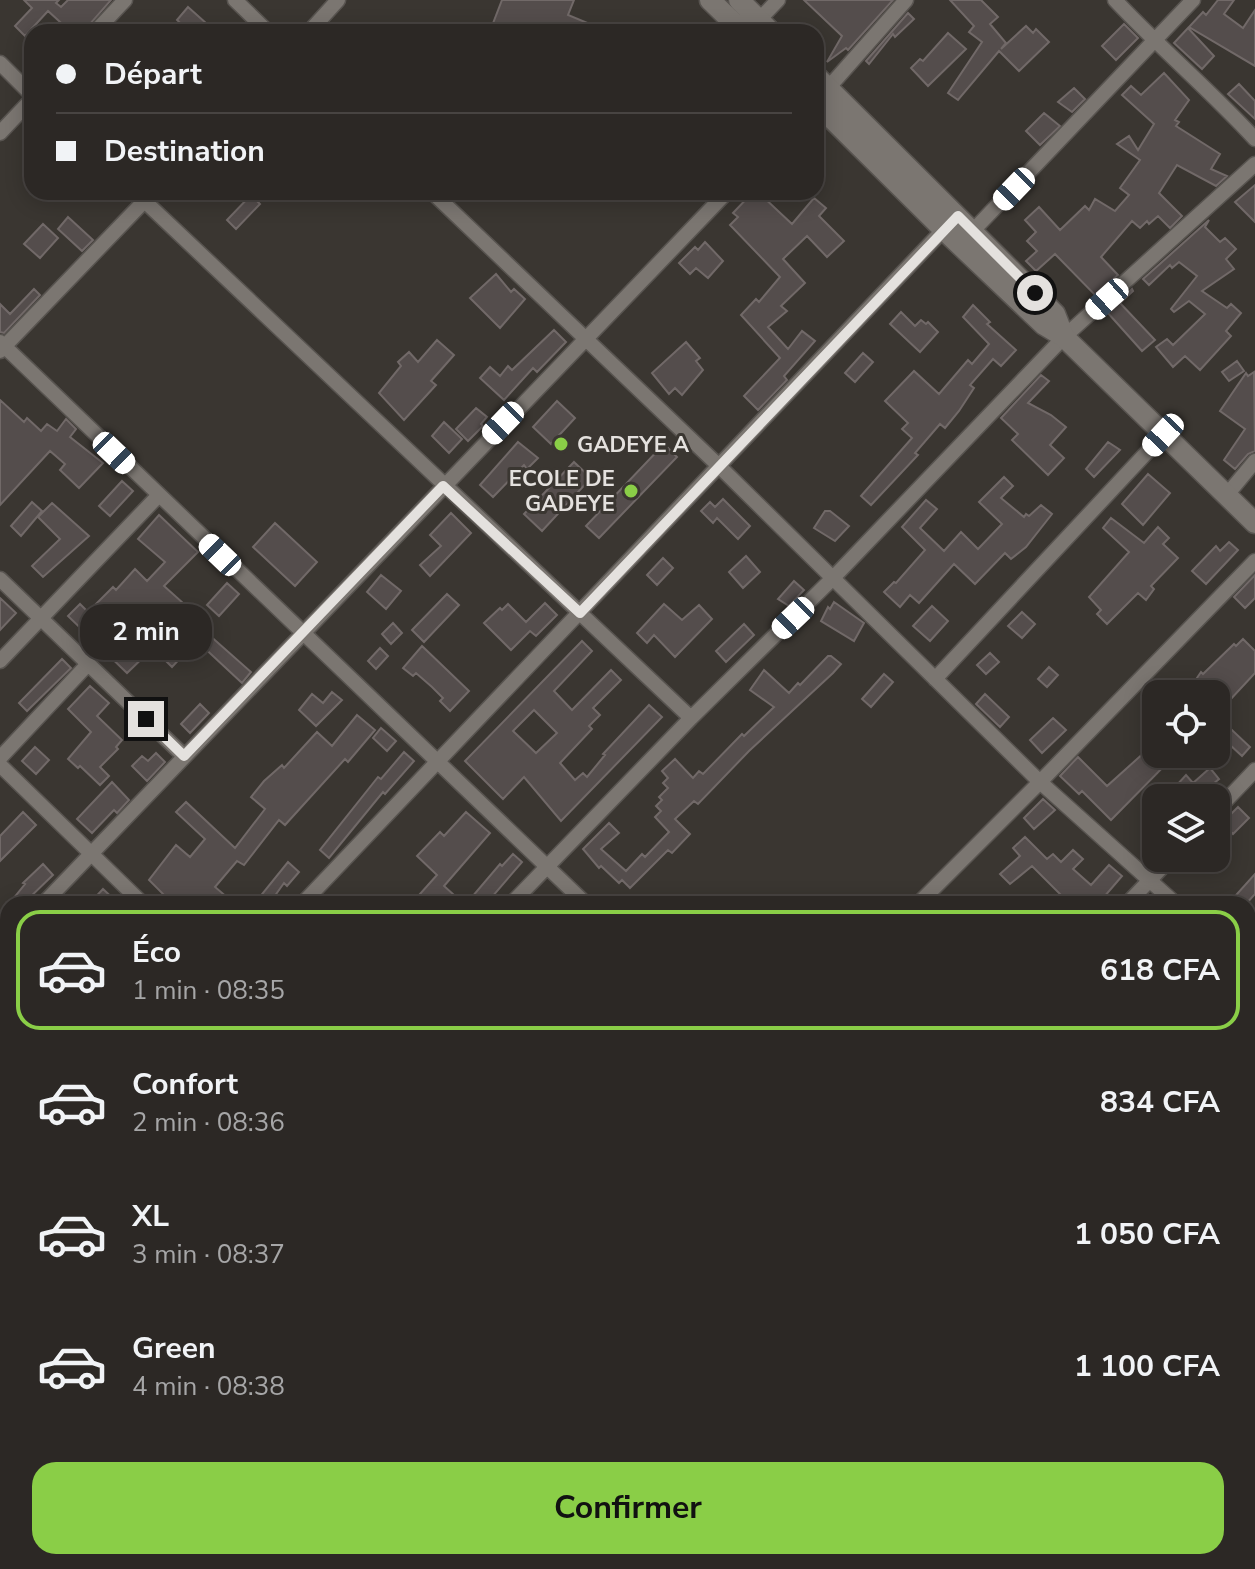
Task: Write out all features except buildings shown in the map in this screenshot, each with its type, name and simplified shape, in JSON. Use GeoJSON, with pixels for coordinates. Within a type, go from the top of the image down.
{"type":"FeatureCollection","features":[{"type":"Feature","properties":{"kind":"street"},"geometry":{"type":"LineString","coordinates":[[102,24],[125,0]]}},
{"type":"Feature","properties":{"kind":"street"},"geometry":{"type":"LineString","coordinates":[[235,0],[260,24]]}},
{"type":"Feature","properties":{"kind":"street"},"geometry":{"type":"LineString","coordinates":[[316,24],[338,0]]}},
{"type":"Feature","properties":{"kind":"street"},"geometry":{"type":"LineString","coordinates":[[710,0],[751,24]]}},
{"type":"Feature","properties":{"kind":"street"},"geometry":{"type":"LineString","coordinates":[[739,0],[755,24]]}},
{"type":"Feature","properties":{"kind":"street"},"geometry":{"type":"LineString","coordinates":[[761,24],[778,0]]}},
{"type":"Feature","properties":{"kind":"street"},"geometry":{"type":"LineString","coordinates":[[824,87],[906,0]]}},
{"type":"Feature","properties":{"kind":"street"},"geometry":{"type":"LineString","coordinates":[[1115,0],[1255,139]]}},
{"type":"Feature","properties":{"kind":"street"},"geometry":{"type":"LineString","coordinates":[[966,238],[1193,0]]}},
{"type":"Feature","properties":{"kind":"street"},"geometry":{"type":"LineString","coordinates":[[0,63],[24,88]]}},
{"type":"Feature","properties":{"kind":"street"},"geometry":{"type":"LineString","coordinates":[[824,97],[966,238],[1055,314],[1064,337],[1255,523]]}},
{"type":"Feature","properties":{"kind":"street"},"geometry":{"type":"LineString","coordinates":[[0,133],[24,106]]}},
{"type":"Feature","properties":{"kind":"street"},"geometry":{"type":"LineString","coordinates":[[519,896],[691,718],[833,578],[1064,337],[1255,164]]}},
{"type":"Feature","properties":{"kind":"street"},"geometry":{"type":"LineString","coordinates":[[139,200],[2,346],[578,896]]}},
{"type":"Feature","properties":{"kind":"street"},"geometry":{"type":"LineString","coordinates":[[149,200],[443,486],[691,718]]}},
{"type":"Feature","properties":{"kind":"street"},"geometry":{"type":"LineString","coordinates":[[440,200],[720,467],[1040,782],[1167,896]]}},
{"type":"Feature","properties":{"kind":"street"},"geometry":{"type":"LineString","coordinates":[[51,896],[719,200]]}},
{"type":"Feature","properties":{"kind":"street"},"geometry":{"type":"LineString","coordinates":[[310,896],[951,223]]}},
{"type":"Feature","properties":{"kind":"street"},"geometry":{"type":"LineString","coordinates":[[935,679],[1163,435]]}},
{"type":"Feature","properties":{"kind":"street"},"geometry":{"type":"LineString","coordinates":[[1226,496],[1255,461]]}},
{"type":"Feature","properties":{"kind":"street"},"geometry":{"type":"LineString","coordinates":[[0,661],[158,496]]}},
{"type":"Feature","properties":{"kind":"street"},"geometry":{"type":"LineString","coordinates":[[926,896],[1255,561]]}},
{"type":"Feature","properties":{"kind":"street"},"geometry":{"type":"LineString","coordinates":[[0,579],[184,756]]}},
{"type":"Feature","properties":{"kind":"street"},"geometry":{"type":"LineString","coordinates":[[0,758],[88,664]]}},
{"type":"Feature","properties":{"kind":"street"},"geometry":{"type":"LineString","coordinates":[[0,765],[135,896]]}},
{"type":"Feature","properties":{"kind":"street"},"geometry":{"type":"LineString","coordinates":[[1230,796],[1255,770]]}},
{"type":"Feature","properties":{"kind":"street"},"geometry":{"type":"LineString","coordinates":[[1135,896],[1158,872]]}},
{"type":"Feature","properties":{"kind":"place","name":"GADEYE A"},"geometry":{"type":"Point","coordinates":[561,444]}},
{"type":"Feature","properties":{"kind":"place","name":"ECOLE DE GADEYE"},"geometry":{"type":"Point","coordinates":[631,491]}},
{"type":"Feature","properties":{"kind":"route"},"geometry":{"type":"LineString","coordinates":[[146,719],[184,756],[443,486],[580,613],[958,216],[1035,293]]}}]}
